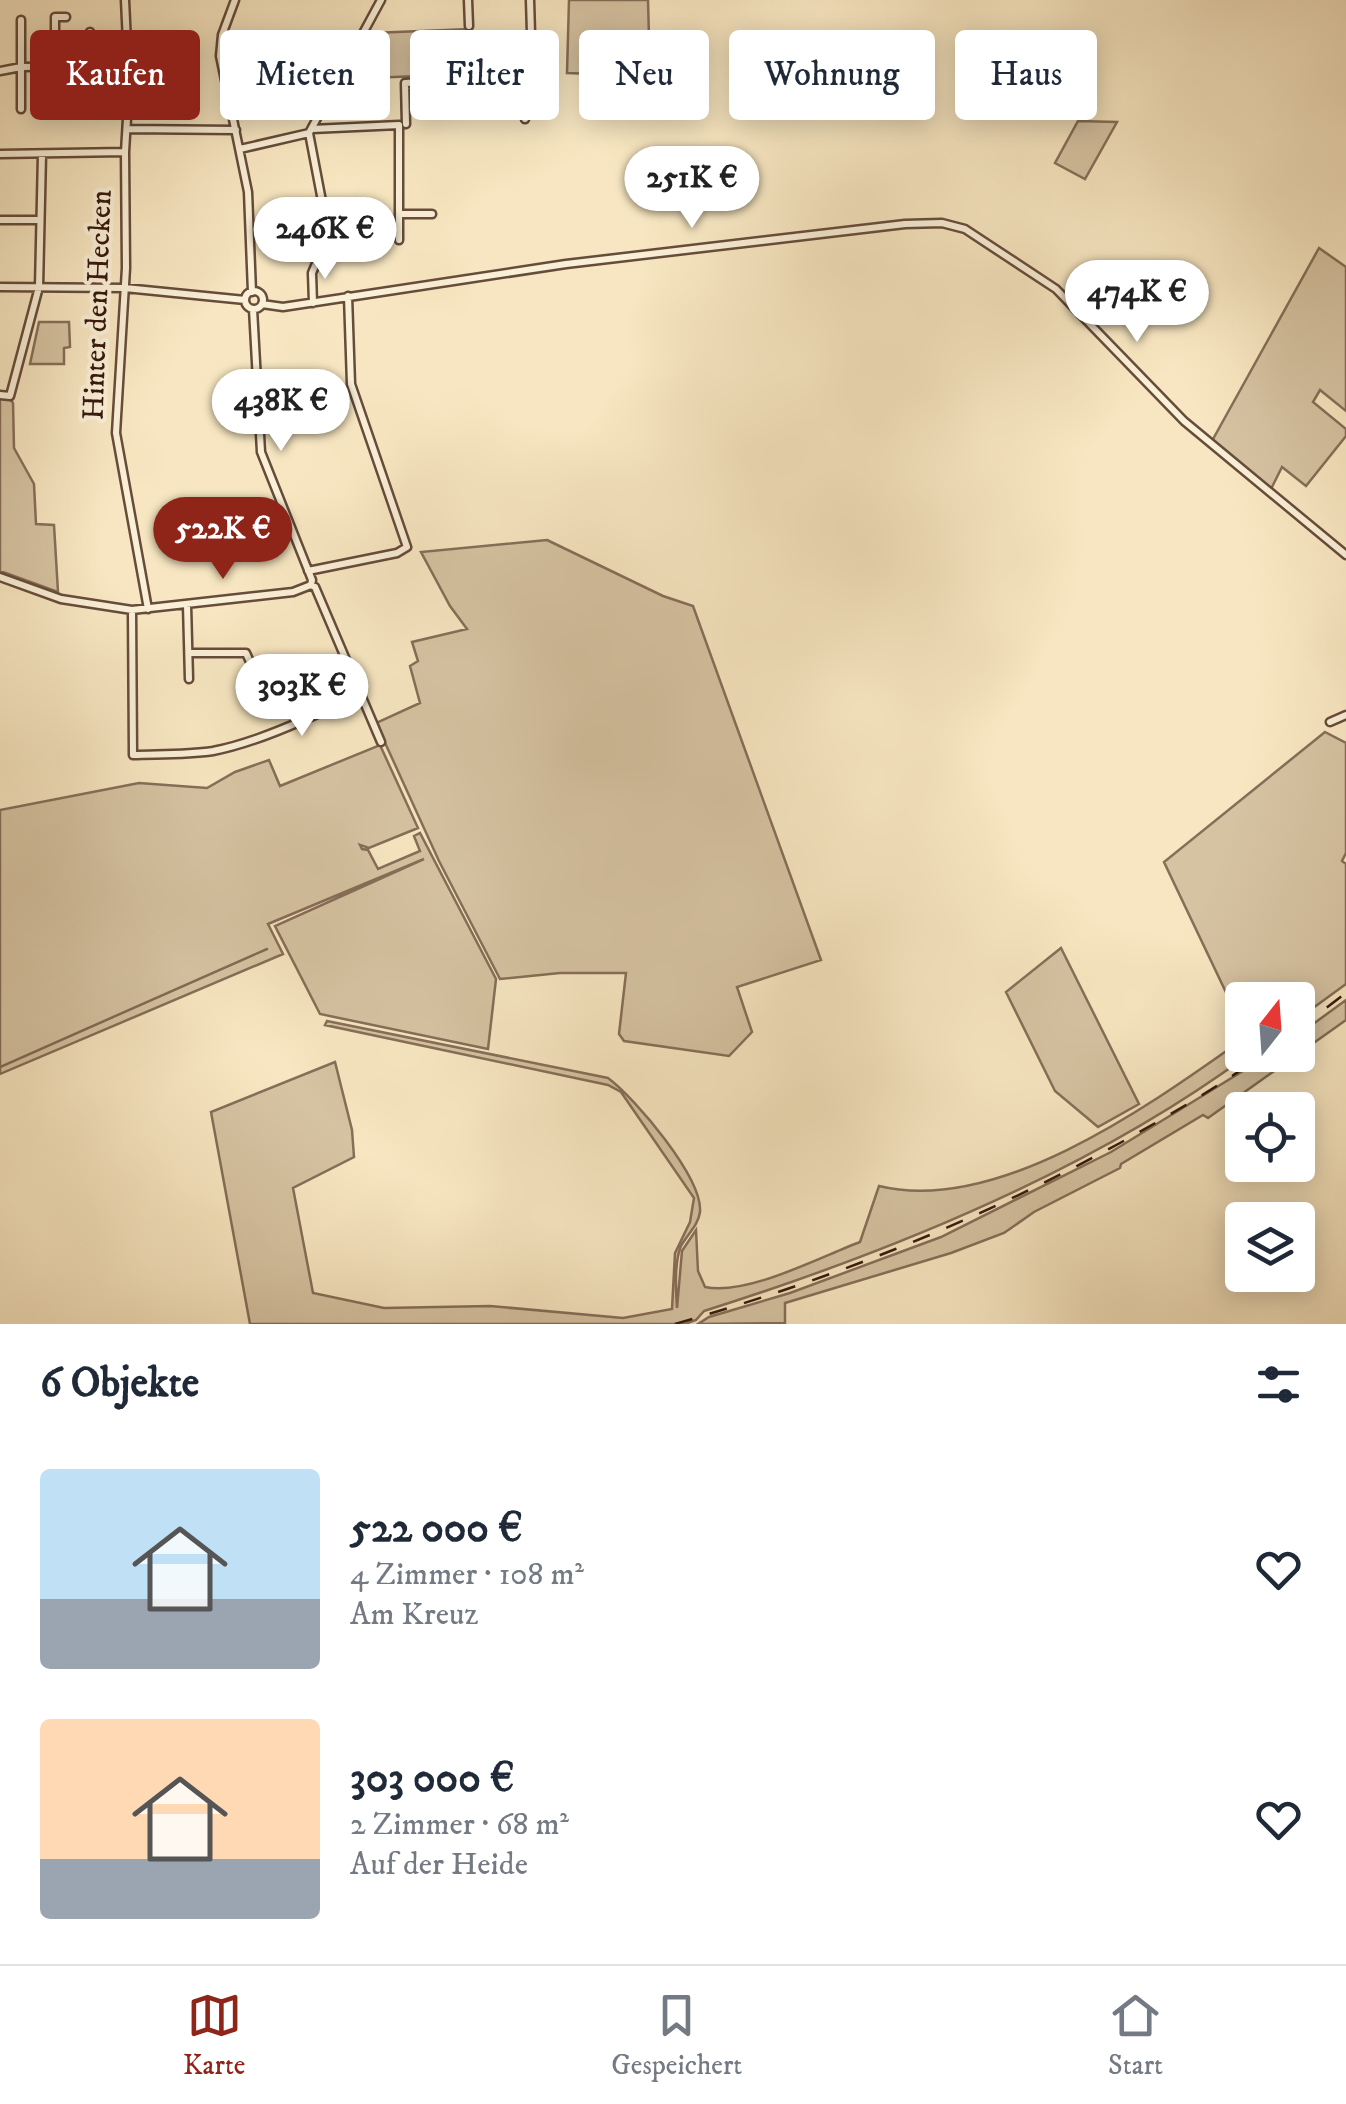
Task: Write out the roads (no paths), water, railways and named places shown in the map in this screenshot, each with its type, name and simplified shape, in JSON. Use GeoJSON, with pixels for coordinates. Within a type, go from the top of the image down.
{"type":"FeatureCollection","features":[{"type":"Feature","properties":{"kind":"street","name":"Hinter den Hecken"},"geometry":{"type":"LineString","coordinates":[[126,0],[127,30]]}},
{"type":"Feature","properties":{"kind":"street"},"geometry":{"type":"LineString","coordinates":[[236,0],[222,35],[220,56],[248,192],[252,292],[246,300]]}},
{"type":"Feature","properties":{"kind":"street"},"geometry":{"type":"LineString","coordinates":[[313,303],[312,273],[320,254],[322,201],[311,131],[381,0]]}},
{"type":"Feature","properties":{"kind":"street"},"geometry":{"type":"LineString","coordinates":[[468,0],[470,26]]}},
{"type":"Feature","properties":{"kind":"street"},"geometry":{"type":"LineString","coordinates":[[530,0],[530,30]]}},
{"type":"Feature","properties":{"kind":"street"},"geometry":{"type":"LineString","coordinates":[[56,30],[56,17],[66,18]]}},
{"type":"Feature","properties":{"kind":"street"},"geometry":{"type":"LineString","coordinates":[[21,109],[22,20]]}},
{"type":"Feature","properties":{"kind":"street"},"geometry":{"type":"LineString","coordinates":[[0,71],[30,66]]}},
{"type":"Feature","properties":{"kind":"street"},"geometry":{"type":"LineString","coordinates":[[406,124],[404,82],[410,82]]}},
{"type":"Feature","properties":{"kind":"street","name":"Hinter den Hecken"},"geometry":{"type":"LineString","coordinates":[[128,120],[116,433],[148,609]]}},
{"type":"Feature","properties":{"kind":"street"},"geometry":{"type":"LineString","coordinates":[[240,149],[311,131],[400,124],[398,240]]}},
{"type":"Feature","properties":{"kind":"street"},"geometry":{"type":"LineString","coordinates":[[128,129],[236,130]]}},
{"type":"Feature","properties":{"kind":"street"},"geometry":{"type":"LineString","coordinates":[[0,154],[125,152]]}},
{"type":"Feature","properties":{"kind":"street"},"geometry":{"type":"LineString","coordinates":[[0,395],[10,396],[40,287],[42,154]]}},
{"type":"Feature","properties":{"kind":"street"},"geometry":{"type":"LineString","coordinates":[[400,214],[432,214]]}},
{"type":"Feature","properties":{"kind":"street"},"geometry":{"type":"LineString","coordinates":[[0,220],[40,220]]}},
{"type":"Feature","properties":{"kind":"street"},"geometry":{"type":"LineString","coordinates":[[253,309],[262,304],[283,307],[566,264],[905,224],[965,228],[1056,289],[1184,421],[1346,555]]}},
{"type":"Feature","properties":{"kind":"street"},"geometry":{"type":"LineString","coordinates":[[0,287],[124,288],[246,300],[253,309],[261,452],[311,585],[381,742]]}},
{"type":"Feature","properties":{"kind":"street"},"geometry":{"type":"LineString","coordinates":[[252,292],[261,294],[262,304]]}},
{"type":"Feature","properties":{"kind":"street"},"geometry":{"type":"LineString","coordinates":[[308,571],[397,553],[407,547],[351,384],[348,295]]}},
{"type":"Feature","properties":{"kind":"street"},"geometry":{"type":"LineString","coordinates":[[0,577],[61,598],[132,610],[292,592],[311,585]]}},
{"type":"Feature","properties":{"kind":"street"},"geometry":{"type":"LineString","coordinates":[[186,605],[189,679]]}},
{"type":"Feature","properties":{"kind":"street"},"geometry":{"type":"LineString","coordinates":[[132,610],[133,754],[184,754],[227,747],[360,693]]}},
{"type":"Feature","properties":{"kind":"street"},"geometry":{"type":"LineString","coordinates":[[189,652],[246,652],[255,674]]}},
{"type":"Feature","properties":{"kind":"street"},"geometry":{"type":"LineString","coordinates":[[1330,722],[1346,715]]}},
{"type":"Feature","properties":{"kind":"waterway"},"geometry":{"type":"LineString","coordinates":[[0,1067],[267,949]]}},
{"type":"Feature","properties":{"kind":"railway"},"geometry":{"type":"LineString","coordinates":[[1315,1016],[1346,993]]}},
{"type":"Feature","properties":{"kind":"railway"},"geometry":{"type":"LineString","coordinates":[[675,1324],[847,1268],[957,1223],[1066,1172],[1237,1072]]}}]}
